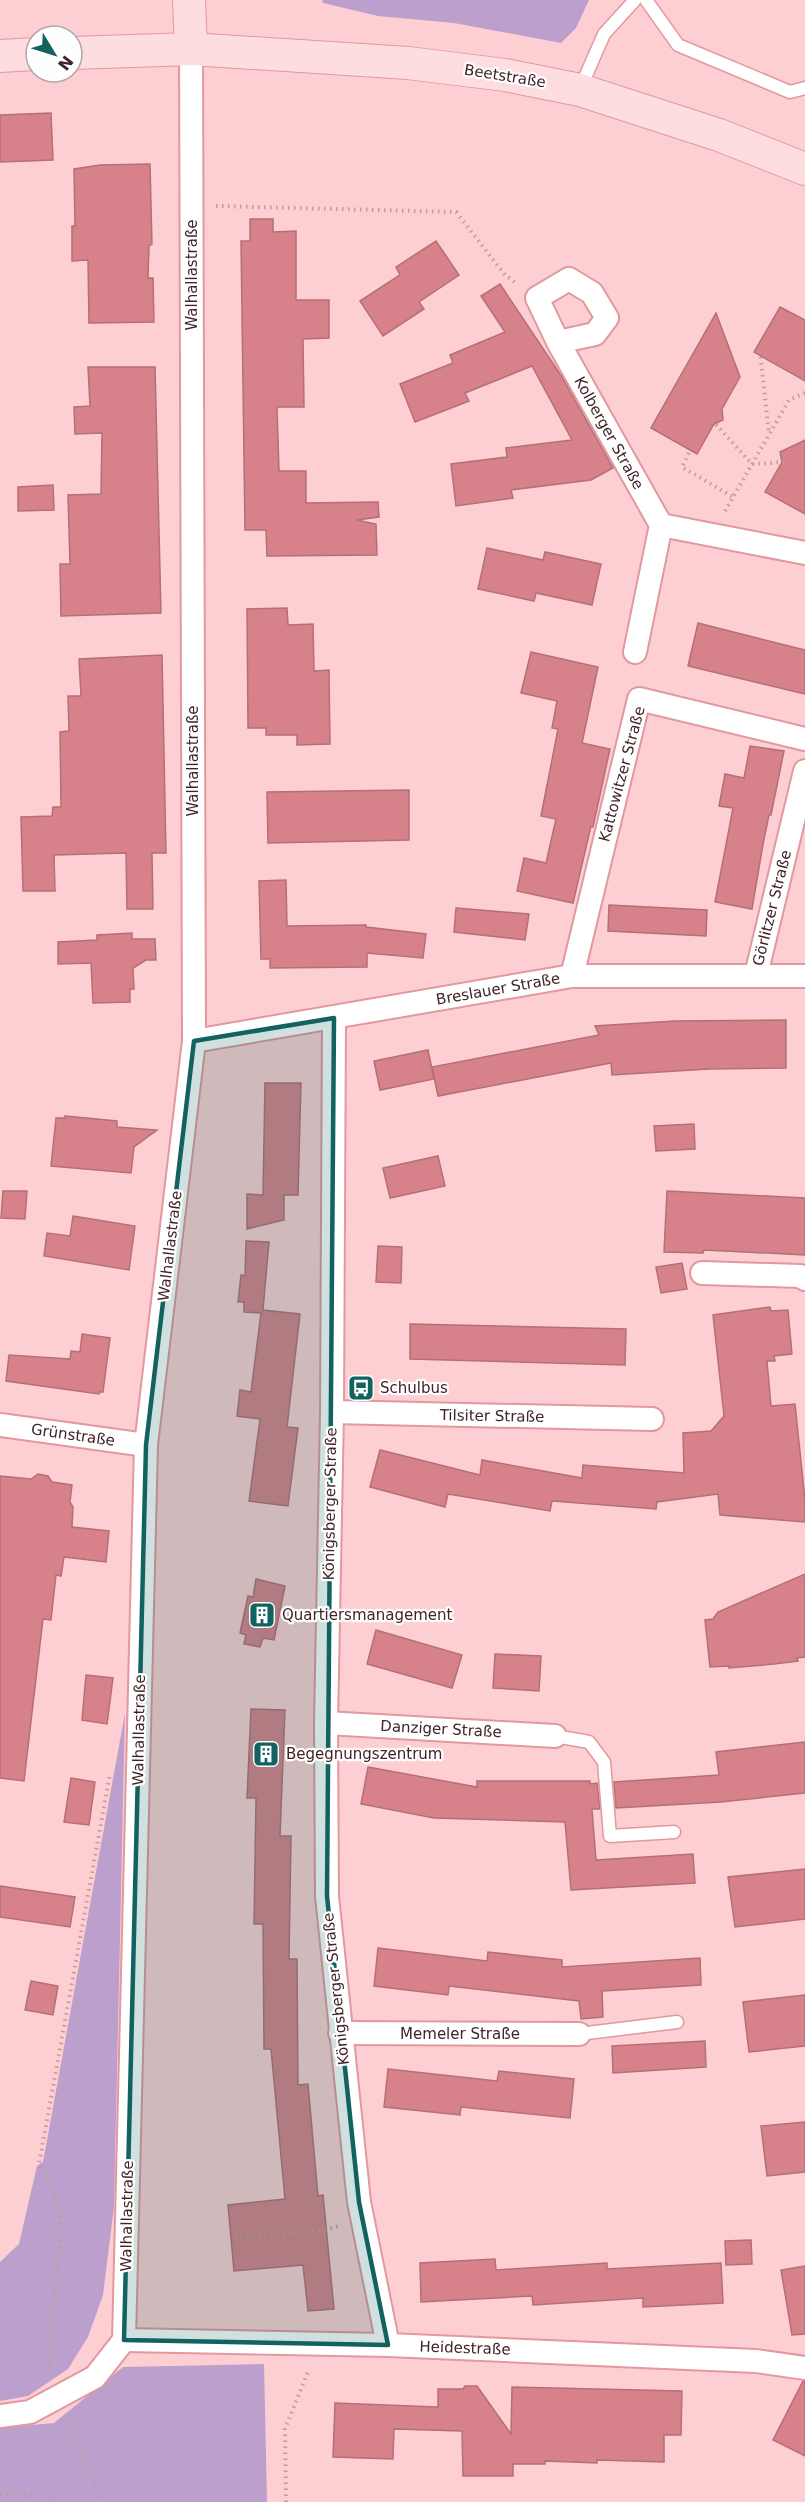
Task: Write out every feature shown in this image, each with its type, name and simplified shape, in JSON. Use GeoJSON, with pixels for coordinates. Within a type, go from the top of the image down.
{"type":"FeatureCollection","features":[{"type":"Feature","properties":{"kind":"main road","name":"Walhallastraße"},"geometry":{"type":"LineString","coordinates":[[189,0],[191,49]]}},
{"type":"Feature","properties":{"kind":"main road","name":"Beetstraße"},"geometry":{"type":"LineString","coordinates":[[84,53],[191,49],[408,63],[505,75],[580,90],[719,135],[805,169]]}},
{"type":"Feature","properties":{"kind":"main road"},"geometry":{"type":"LineString","coordinates":[[0,56],[24,55]]}},
{"type":"Feature","properties":{"kind":"street","name":"Walhallastraße"},"geometry":{"type":"LineString","coordinates":[[124,2340],[146,1445],[194,1041],[191,49]]}},
{"type":"Feature","properties":{"kind":"street"},"geometry":{"type":"LineString","coordinates":[[537,298],[569,279],[592,293],[607,318],[595,334],[558,342]]}},
{"type":"Feature","properties":{"kind":"street","name":"Kolberger Straße"},"geometry":{"type":"LineString","coordinates":[[537,298],[558,342],[661,525]]}},
{"type":"Feature","properties":{"kind":"street"},"geometry":{"type":"LineString","coordinates":[[635,652],[661,525],[805,553]]}},
{"type":"Feature","properties":{"kind":"street","name":"Kattowitzer Straße"},"geometry":{"type":"LineString","coordinates":[[572,976],[639,699],[805,739]]}},
{"type":"Feature","properties":{"kind":"street","name":"Görlitzer Straße"},"geometry":{"type":"LineString","coordinates":[[756,975],[805,771]]}},
{"type":"Feature","properties":{"kind":"street","name":"Breslauer Straße"},"geometry":{"type":"LineString","coordinates":[[194,1041],[572,976],[805,976]]}},
{"type":"Feature","properties":{"kind":"street","name":"Königsberger Straße"},"geometry":{"type":"LineString","coordinates":[[334,1018],[332,1412],[326,1723],[327,1896],[340,2033],[363,2219],[388,2345]]}},
{"type":"Feature","properties":{"kind":"street"},"geometry":{"type":"LineString","coordinates":[[702,1273],[800,1276],[805,1279]]}},
{"type":"Feature","properties":{"kind":"street","name":"Tilsiter Straße"},"geometry":{"type":"LineString","coordinates":[[332,1412],[652,1419]]}},
{"type":"Feature","properties":{"kind":"street","name":"Grünstraße"},"geometry":{"type":"LineString","coordinates":[[0,1425],[146,1445]]}},
{"type":"Feature","properties":{"kind":"street","name":"Danziger Straße"},"geometry":{"type":"LineString","coordinates":[[326,1723],[555,1736]]}},
{"type":"Feature","properties":{"kind":"street","name":"Memeler Straße"},"geometry":{"type":"LineString","coordinates":[[340,2033],[579,2034]]}},
{"type":"Feature","properties":{"kind":"street"},"geometry":{"type":"LineString","coordinates":[[0,2416],[30,2412],[95,2378],[124,2340]]}},
{"type":"Feature","properties":{"kind":"street","name":"Heidestraße"},"geometry":{"type":"LineString","coordinates":[[124,2340],[388,2345],[756,2361],[805,2368]]}},
{"type":"Feature","properties":{"kind":"lane"},"geometry":{"type":"LineString","coordinates":[[580,90],[604,33],[635,0]]}},
{"type":"Feature","properties":{"kind":"lane"},"geometry":{"type":"LineString","coordinates":[[646,0],[678,45],[790,92],[805,88]]}},
{"type":"Feature","properties":{"kind":"lane"},"geometry":{"type":"LineString","coordinates":[[555,1736],[589,1742],[604,1762],[610,1836],[674,1832]]}},
{"type":"Feature","properties":{"kind":"lane"},"geometry":{"type":"LineString","coordinates":[[579,2034],[677,2022]]}},
{"type":"Feature","properties":{"kind":"path"},"geometry":{"type":"LineString","coordinates":[[192,206],[456,212],[505,275],[537,298]]}},
{"type":"Feature","properties":{"kind":"path"},"geometry":{"type":"LineString","coordinates":[[760,351],[769,434]]}},
{"type":"Feature","properties":{"kind":"path"},"geometry":{"type":"LineString","coordinates":[[711,535],[789,400],[805,393]]}},
{"type":"Feature","properties":{"kind":"path"},"geometry":{"type":"LineString","coordinates":[[712,420],[752,464]]}},
{"type":"Feature","properties":{"kind":"path"},"geometry":{"type":"LineString","coordinates":[[689,453],[682,467],[733,497]]}},
{"type":"Feature","properties":{"kind":"path"},"geometry":{"type":"LineString","coordinates":[[752,464],[786,462]]}},
{"type":"Feature","properties":{"kind":"path"},"geometry":{"type":"LineString","coordinates":[[103,2502],[70,2424],[52,2400],[48,2371],[61,2222],[55,2194],[39,2164],[111,1765]]}},
{"type":"Feature","properties":{"kind":"path"},"geometry":{"type":"LineString","coordinates":[[235,2238],[326,2230],[363,2219]]}},
{"type":"Feature","properties":{"kind":"path"},"geometry":{"type":"LineString","coordinates":[[286,2502],[285,2429],[309,2372],[310,2344]]}},
{"type":"Feature","properties":{"kind":"path"},"geometry":{"type":"LineString","coordinates":[[0,2495],[45,2496],[56,2502]]}},
{"type":"Feature","properties":{"kind":"highlighted area"},"geometry":{"type":"Polygon","coordinates":[[[334,1018],[327,1896],[359,2202],[388,2345],[124,2340],[146,1445],[194,1041],[334,1018]]]}},
{"type":"Feature","properties":{"kind":"shaded area"},"geometry":{"type":"Polygon","coordinates":[[[322,0],[589,0],[576,28],[561,43],[454,23],[378,16],[323,3],[322,0]]]}},
{"type":"Feature","properties":{"kind":"shaded area"},"geometry":{"type":"Polygon","coordinates":[[[125,1713],[114,2207],[103,2295],[88,2337],[68,2369],[28,2396],[0,2401],[0,2262],[19,2244],[37,2166],[43,2162],[125,1713]]]}},
{"type":"Feature","properties":{"kind":"shaded area"},"geometry":{"type":"Polygon","coordinates":[[[264,2364],[267,2502],[0,2502],[0,2428],[54,2423],[123,2367],[264,2364]]]}},
{"type":"Feature","properties":{"kind":"building"},"geometry":{"type":"Polygon","coordinates":[[[51,113],[53,160],[0,162],[0,115],[51,113]]]}},
{"type":"Feature","properties":{"kind":"building"},"geometry":{"type":"Polygon","coordinates":[[[150,164],[152,244],[149,246],[148,278],[153,278],[154,322],[89,323],[88,260],[72,261],[72,226],[75,226],[74,169],[100,165],[150,164]]]}},
{"type":"Feature","properties":{"kind":"building"},"geometry":{"type":"Polygon","coordinates":[[[250,219],[273,219],[273,232],[296,231],[296,300],[329,300],[329,338],[303,339],[304,407],[277,407],[279,471],[306,471],[306,503],[378,502],[379,517],[357,520],[376,524],[377,555],[267,556],[266,530],[245,530],[241,241],[250,241],[250,219]]]}},
{"type":"Feature","properties":{"kind":"building"},"geometry":{"type":"Polygon","coordinates":[[[436,241],[459,275],[419,302],[424,309],[383,336],[360,301],[400,275],[396,267],[436,241]]]}},
{"type":"Feature","properties":{"kind":"building"},"geometry":{"type":"Polygon","coordinates":[[[500,284],[562,377],[613,468],[591,480],[511,490],[513,498],[456,506],[451,464],[507,457],[506,448],[572,440],[532,366],[465,393],[469,401],[415,422],[400,384],[453,363],[450,355],[505,332],[481,296],[500,284]]]}},
{"type":"Feature","properties":{"kind":"building"},"geometry":{"type":"Polygon","coordinates":[[[780,307],[805,320],[805,381],[754,352],[780,307]]]}},
{"type":"Feature","properties":{"kind":"building"},"geometry":{"type":"Polygon","coordinates":[[[716,313],[740,377],[722,409],[723,420],[714,424],[697,454],[651,428],[716,313]]]}},
{"type":"Feature","properties":{"kind":"building"},"geometry":{"type":"Polygon","coordinates":[[[88,367],[155,367],[161,613],[61,616],[60,564],[70,564],[68,495],[101,494],[102,433],[75,434],[74,407],[90,406],[88,367]]]}},
{"type":"Feature","properties":{"kind":"building"},"geometry":{"type":"Polygon","coordinates":[[[805,440],[805,514],[765,492],[782,462],[780,452],[805,440]]]}},
{"type":"Feature","properties":{"kind":"building"},"geometry":{"type":"Polygon","coordinates":[[[53,485],[54,510],[18,511],[18,487],[53,485]]]}},
{"type":"Feature","properties":{"kind":"building"},"geometry":{"type":"Polygon","coordinates":[[[487,548],[543,560],[545,552],[601,564],[592,605],[536,593],[534,601],[478,589],[487,548]]]}},
{"type":"Feature","properties":{"kind":"building"},"geometry":{"type":"Polygon","coordinates":[[[287,608],[288,625],[313,624],[314,671],[329,670],[330,744],[297,745],[297,735],[266,735],[266,728],[248,728],[247,609],[287,608]]]}},
{"type":"Feature","properties":{"kind":"building"},"geometry":{"type":"Polygon","coordinates":[[[698,623],[805,650],[805,694],[688,666],[698,623]]]}},
{"type":"Feature","properties":{"kind":"building"},"geometry":{"type":"Polygon","coordinates":[[[531,652],[598,667],[582,743],[610,749],[573,903],[517,891],[524,858],[546,863],[556,819],[541,816],[558,729],[552,728],[557,701],[521,693],[531,652]]]}},
{"type":"Feature","properties":{"kind":"building"},"geometry":{"type":"Polygon","coordinates":[[[162,655],[166,853],[152,853],[153,909],[127,909],[126,853],[54,855],[55,891],[23,891],[21,817],[52,816],[53,807],[61,807],[60,732],[69,731],[68,696],[81,696],[79,659],[162,655]]]}},
{"type":"Feature","properties":{"kind":"building"},"geometry":{"type":"Polygon","coordinates":[[[750,746],[784,751],[763,844],[752,909],[715,902],[733,808],[719,806],[725,774],[744,778],[750,746]]]}},
{"type":"Feature","properties":{"kind":"building"},"geometry":{"type":"Polygon","coordinates":[[[409,790],[409,840],[268,843],[267,792],[409,790]]]}},
{"type":"Feature","properties":{"kind":"building"},"geometry":{"type":"Polygon","coordinates":[[[286,880],[287,926],[366,925],[366,927],[426,934],[423,958],[367,953],[367,967],[270,968],[270,959],[261,959],[259,881],[286,880]]]}},
{"type":"Feature","properties":{"kind":"building"},"geometry":{"type":"Polygon","coordinates":[[[609,905],[707,910],[706,936],[608,931],[609,905]]]}},
{"type":"Feature","properties":{"kind":"building"},"geometry":{"type":"Polygon","coordinates":[[[456,908],[529,914],[525,940],[454,932],[456,908]]]}},
{"type":"Feature","properties":{"kind":"building"},"geometry":{"type":"Polygon","coordinates":[[[132,933],[132,939],[155,939],[156,960],[146,960],[133,968],[134,989],[130,989],[130,1002],[93,1003],[91,963],[58,964],[58,942],[97,940],[97,935],[132,933]]]}},
{"type":"Feature","properties":{"kind":"building"},"geometry":{"type":"Polygon","coordinates":[[[786,1020],[786,1068],[709,1069],[612,1075],[611,1063],[438,1096],[432,1067],[599,1035],[595,1026],[675,1021],[786,1020]]]}},
{"type":"Feature","properties":{"kind":"building"},"geometry":{"type":"Polygon","coordinates":[[[428,1050],[434,1079],[380,1090],[374,1061],[428,1050]]]}},
{"type":"Feature","properties":{"kind":"building"},"geometry":{"type":"Polygon","coordinates":[[[265,1083],[301,1083],[298,1195],[284,1195],[284,1220],[247,1229],[247,1194],[263,1195],[265,1083]]]}},
{"type":"Feature","properties":{"kind":"building"},"geometry":{"type":"Polygon","coordinates":[[[65,1116],[117,1121],[117,1127],[157,1130],[134,1147],[131,1173],[51,1166],[56,1118],[65,1118],[65,1116]]]}},
{"type":"Feature","properties":{"kind":"building"},"geometry":{"type":"Polygon","coordinates":[[[694,1124],[695,1149],[656,1151],[654,1126],[694,1124]]]}},
{"type":"Feature","properties":{"kind":"building"},"geometry":{"type":"Polygon","coordinates":[[[438,1156],[445,1186],[390,1198],[383,1168],[438,1156]]]}},
{"type":"Feature","properties":{"kind":"building"},"geometry":{"type":"Polygon","coordinates":[[[3,1191],[27,1191],[25,1219],[1,1218],[3,1191]]]}},
{"type":"Feature","properties":{"kind":"building"},"geometry":{"type":"Polygon","coordinates":[[[667,1191],[805,1198],[805,1255],[704,1250],[703,1253],[664,1252],[667,1191]]]}},
{"type":"Feature","properties":{"kind":"building"},"geometry":{"type":"Polygon","coordinates":[[[73,1216],[135,1226],[129,1270],[44,1256],[47,1233],[70,1236],[73,1216]]]}},
{"type":"Feature","properties":{"kind":"building"},"geometry":{"type":"Polygon","coordinates":[[[246,1241],[269,1242],[263,1310],[300,1314],[287,1427],[298,1428],[288,1506],[249,1501],[260,1419],[237,1416],[240,1390],[251,1392],[261,1313],[244,1312],[244,1302],[238,1302],[241,1275],[245,1276],[246,1241]]]}},
{"type":"Feature","properties":{"kind":"building"},"geometry":{"type":"Polygon","coordinates":[[[378,1246],[402,1247],[401,1283],[376,1282],[378,1246]]]}},
{"type":"Feature","properties":{"kind":"building"},"geometry":{"type":"Polygon","coordinates":[[[682,1263],[687,1289],[661,1293],[656,1267],[682,1263]]]}},
{"type":"Feature","properties":{"kind":"building"},"geometry":{"type":"Polygon","coordinates":[[[770,1307],[771,1311],[788,1310],[792,1354],[774,1356],[775,1361],[767,1361],[771,1406],[795,1404],[805,1500],[805,1522],[720,1515],[718,1494],[657,1502],[656,1509],[552,1501],[550,1511],[448,1494],[445,1507],[370,1487],[380,1450],[480,1475],[482,1460],[582,1478],[583,1465],[684,1473],[683,1433],[711,1431],[724,1416],[713,1315],[770,1307]]]}},
{"type":"Feature","properties":{"kind":"building"},"geometry":{"type":"Polygon","coordinates":[[[410,1324],[626,1329],[625,1365],[410,1359],[410,1324]]]}},
{"type":"Feature","properties":{"kind":"building"},"geometry":{"type":"Polygon","coordinates":[[[82,1334],[110,1338],[103,1392],[99,1394],[6,1381],[9,1355],[70,1359],[71,1351],[80,1352],[82,1334]]]}},
{"type":"Feature","properties":{"kind":"building"},"geometry":{"type":"Polygon","coordinates":[[[38,1474],[48,1476],[52,1482],[72,1485],[70,1502],[73,1507],[72,1527],[109,1531],[106,1562],[64,1557],[61,1576],[56,1575],[51,1620],[43,1619],[24,1781],[0,1778],[0,1476],[31,1479],[38,1474]]]}},
{"type":"Feature","properties":{"kind":"building"},"geometry":{"type":"Polygon","coordinates":[[[805,1574],[805,1657],[797,1658],[798,1661],[774,1664],[729,1668],[729,1666],[710,1667],[705,1620],[713,1619],[718,1612],[805,1574]]]}},
{"type":"Feature","properties":{"kind":"building","name":"Quartiersmanagement"},"geometry":{"type":"Polygon","coordinates":[[[256,1579],[285,1586],[274,1640],[263,1638],[260,1647],[244,1644],[246,1635],[240,1633],[248,1596],[253,1597],[256,1579]]]}},
{"type":"Feature","properties":{"kind":"building"},"geometry":{"type":"Polygon","coordinates":[[[376,1630],[462,1655],[452,1688],[367,1664],[376,1630]]]}},
{"type":"Feature","properties":{"kind":"building"},"geometry":{"type":"Polygon","coordinates":[[[495,1654],[541,1656],[539,1691],[493,1688],[495,1654]]]}},
{"type":"Feature","properties":{"kind":"building"},"geometry":{"type":"Polygon","coordinates":[[[86,1675],[113,1678],[107,1724],[82,1720],[86,1675]]]}},
{"type":"Feature","properties":{"kind":"building"},"geometry":{"type":"Polygon","coordinates":[[[251,1709],[285,1710],[280,1836],[291,1836],[289,1959],[297,1959],[298,2085],[308,2084],[318,2196],[323,2195],[334,2309],[308,2311],[303,2265],[234,2271],[228,2205],[285,2199],[271,2049],[264,2049],[263,1924],[254,1924],[256,1798],[247,1798],[251,1709]]]}},
{"type":"Feature","properties":{"kind":"building"},"geometry":{"type":"Polygon","coordinates":[[[805,1742],[805,1793],[721,1802],[616,1808],[614,1782],[719,1775],[716,1752],[805,1742]]]}},
{"type":"Feature","properties":{"kind":"building"},"geometry":{"type":"Polygon","coordinates":[[[368,1767],[477,1787],[477,1781],[590,1781],[590,1784],[597,1783],[600,1809],[592,1809],[596,1860],[693,1854],[695,1883],[571,1890],[565,1822],[434,1818],[361,1804],[368,1767]]]}},
{"type":"Feature","properties":{"kind":"building"},"geometry":{"type":"Polygon","coordinates":[[[71,1778],[95,1782],[89,1825],[64,1822],[71,1778]]]}},
{"type":"Feature","properties":{"kind":"building"},"geometry":{"type":"Polygon","coordinates":[[[805,1869],[805,1919],[735,1927],[728,1877],[805,1869]]]}},
{"type":"Feature","properties":{"kind":"building"},"geometry":{"type":"Polygon","coordinates":[[[0,1886],[75,1897],[70,1927],[0,1917],[0,1886]]]}},
{"type":"Feature","properties":{"kind":"building"},"geometry":{"type":"Polygon","coordinates":[[[378,1948],[487,1961],[488,1952],[562,1960],[562,1967],[700,1958],[701,1985],[602,1991],[603,2017],[581,2019],[579,2001],[449,1986],[448,1995],[374,1986],[378,1948]]]}},
{"type":"Feature","properties":{"kind":"building"},"geometry":{"type":"Polygon","coordinates":[[[31,1981],[58,1986],[53,2015],[25,2010],[31,1981]]]}},
{"type":"Feature","properties":{"kind":"building"},"geometry":{"type":"Polygon","coordinates":[[[805,1995],[805,2046],[749,2052],[743,2002],[805,1995]]]}},
{"type":"Feature","properties":{"kind":"building"},"geometry":{"type":"Polygon","coordinates":[[[705,2041],[706,2067],[613,2073],[612,2046],[705,2041]]]}},
{"type":"Feature","properties":{"kind":"building"},"geometry":{"type":"Polygon","coordinates":[[[388,2069],[497,2081],[499,2071],[574,2079],[570,2118],[461,2107],[460,2115],[384,2107],[388,2069]]]}},
{"type":"Feature","properties":{"kind":"building"},"geometry":{"type":"Polygon","coordinates":[[[805,2122],[805,2172],[767,2176],[761,2126],[805,2122]]]}},
{"type":"Feature","properties":{"kind":"building"},"geometry":{"type":"Polygon","coordinates":[[[751,2240],[752,2264],[726,2265],[725,2241],[751,2240]]]}},
{"type":"Feature","properties":{"kind":"building"},"geometry":{"type":"Polygon","coordinates":[[[495,2259],[496,2270],[607,2263],[607,2269],[721,2263],[723,2303],[643,2307],[643,2298],[533,2305],[532,2296],[421,2302],[420,2263],[495,2259]]]}},
{"type":"Feature","properties":{"kind":"building"},"geometry":{"type":"Polygon","coordinates":[[[805,2266],[805,2334],[792,2335],[781,2270],[805,2266]]]}},
{"type":"Feature","properties":{"kind":"building"},"geometry":{"type":"Polygon","coordinates":[[[805,2381],[805,2456],[773,2440],[805,2381]]]}},
{"type":"Feature","properties":{"kind":"building"},"geometry":{"type":"Polygon","coordinates":[[[465,2386],[477,2386],[511,2434],[512,2387],[682,2391],[681,2435],[664,2435],[664,2462],[545,2461],[545,2464],[513,2464],[513,2476],[463,2476],[462,2431],[394,2429],[393,2459],[333,2457],[335,2403],[438,2407],[438,2389],[463,2389],[465,2386]]]}},
{"type":"Feature","properties":{"kind":"place","name":"Schulbus"},"geometry":{"type":"Point","coordinates":[361,1388]}},
{"type":"Feature","properties":{"kind":"place","name":"Quartiersmanagement"},"geometry":{"type":"Point","coordinates":[262,1615]}},
{"type":"Feature","properties":{"kind":"place","name":"Begegnungszentrum"},"geometry":{"type":"Point","coordinates":[266,1754]}}]}
